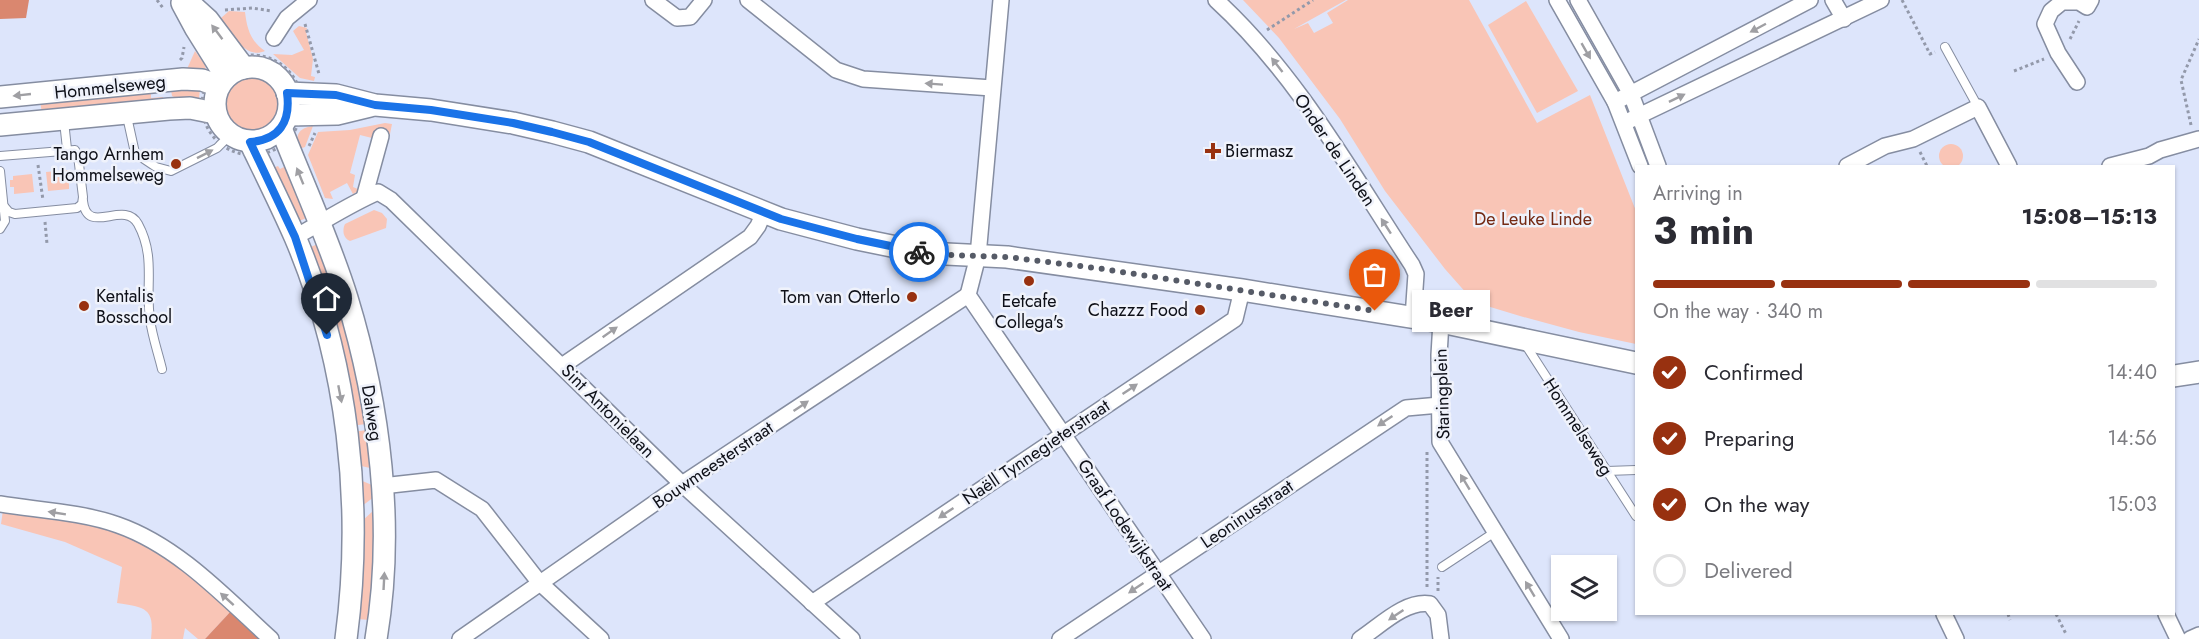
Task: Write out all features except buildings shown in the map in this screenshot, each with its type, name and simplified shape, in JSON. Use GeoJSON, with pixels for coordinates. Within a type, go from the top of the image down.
{"type":"FeatureCollection","features":[{"type":"Feature","properties":{"kind":"street"},"geometry":{"type":"LineString","coordinates":[[181,0],[196,29],[226,73]]}},
{"type":"Feature","properties":{"kind":"street"},"geometry":{"type":"LineString","coordinates":[[186,0],[208,20],[226,73],[209,111],[218,121],[226,139],[253,148],[267,139],[291,114],[336,95],[375,105],[431,110],[513,123],[589,142],[781,219],[857,239],[926,253],[1007,257],[1242,290],[1441,322],[1635,363]]}},
{"type":"Feature","properties":{"kind":"street"},"geometry":{"type":"LineString","coordinates":[[274,38],[291,14],[309,0]]}},
{"type":"Feature","properties":{"kind":"street"},"geometry":{"type":"LineString","coordinates":[[653,0],[677,18],[690,17],[704,0]]}},
{"type":"Feature","properties":{"kind":"street"},"geometry":{"type":"LineString","coordinates":[[748,0],[836,70],[862,79],[992,88]]}},
{"type":"Feature","properties":{"kind":"street"},"geometry":{"type":"LineString","coordinates":[[968,295],[978,256],[1001,0]]}},
{"type":"Feature","properties":{"kind":"street","name":"Onder de Linden"},"geometry":{"type":"LineString","coordinates":[[1216,0],[1255,37],[1299,93],[1412,265],[1416,274],[1413,318]]}},
{"type":"Feature","properties":{"kind":"street"},"geometry":{"type":"LineString","coordinates":[[1557,0],[1615,102],[1640,165]]}},
{"type":"Feature","properties":{"kind":"street"},"geometry":{"type":"LineString","coordinates":[[1615,102],[1810,0]]}},
{"type":"Feature","properties":{"kind":"street"},"geometry":{"type":"LineString","coordinates":[[1833,0],[1844,19]]}},
{"type":"Feature","properties":{"kind":"street"},"geometry":{"type":"LineString","coordinates":[[1624,123],[1881,0]]}},
{"type":"Feature","properties":{"kind":"street"},"geometry":{"type":"LineString","coordinates":[[2077,82],[2049,38],[2045,24],[2051,11],[2062,2],[2079,3],[2088,7],[2091,0]]}},
{"type":"Feature","properties":{"kind":"street"},"geometry":{"type":"LineString","coordinates":[[1565,14],[1582,2],[1630,94],[1658,165]]}},
{"type":"Feature","properties":{"kind":"street"},"geometry":{"type":"LineString","coordinates":[[226,73],[254,67],[271,72],[278,78],[291,114]]}},
{"type":"Feature","properties":{"kind":"street","name":"Hommelseweg"},"geometry":{"type":"LineString","coordinates":[[0,97],[183,80],[226,73]]}},
{"type":"Feature","properties":{"kind":"street"},"geometry":{"type":"LineString","coordinates":[[1849,165],[1885,146],[1913,138],[1978,107],[2008,165]]}},
{"type":"Feature","properties":{"kind":"street","name":"Hommelseweg"},"geometry":{"type":"LineString","coordinates":[[0,125],[123,112],[190,108],[209,111]]}},
{"type":"Feature","properties":{"kind":"street","name":"Dalweg"},"geometry":{"type":"LineString","coordinates":[[291,114],[319,224],[347,297],[366,375],[382,487],[385,564],[384,592],[376,639]]}},
{"type":"Feature","properties":{"kind":"street"},"geometry":{"type":"LineString","coordinates":[[295,237],[364,198],[381,136]]}},
{"type":"Feature","properties":{"kind":"street"},"geometry":{"type":"LineString","coordinates":[[2114,165],[2197,140]]}},
{"type":"Feature","properties":{"kind":"street","name":"Dalweg"},"geometry":{"type":"LineString","coordinates":[[253,148],[295,237],[317,302],[341,402],[350,470],[353,519],[354,568],[346,639]]}},
{"type":"Feature","properties":{"kind":"street","name":"Sint Antonielaan"},"geometry":{"type":"LineString","coordinates":[[364,198],[378,192],[391,200],[682,484],[852,639]]}},
{"type":"Feature","properties":{"kind":"street"},"geometry":{"type":"LineString","coordinates":[[562,366],[750,237],[764,212]]}},
{"type":"Feature","properties":{"kind":"street","name":"Naëll Tynnegieterstraat"},"geometry":{"type":"LineString","coordinates":[[812,603],[1235,319],[1242,290]]}},
{"type":"Feature","properties":{"kind":"street","name":"Graaf Lodewijkstraat"},"geometry":{"type":"LineString","coordinates":[[968,295],[1203,639]]}},
{"type":"Feature","properties":{"kind":"street","name":"Bouwmeesterstraat"},"geometry":{"type":"LineString","coordinates":[[460,639],[682,484],[968,295]]}},
{"type":"Feature","properties":{"kind":"street","name":"Staringplein"},"geometry":{"type":"LineString","coordinates":[[1441,322],[1440,442],[1561,639]]}},
{"type":"Feature","properties":{"kind":"street"},"geometry":{"type":"LineString","coordinates":[[2175,376],[2199,372]]}},
{"type":"Feature","properties":{"kind":"street","name":"Leoninusstraat"},"geometry":{"type":"LineString","coordinates":[[1060,639],[1406,408],[1440,405]]}},
{"type":"Feature","properties":{"kind":"street"},"geometry":{"type":"LineString","coordinates":[[350,470],[382,487],[436,480],[482,509],[540,582],[601,639]]}},
{"type":"Feature","properties":{"kind":"street"},"geometry":{"type":"LineString","coordinates":[[353,519],[382,487]]}},
{"type":"Feature","properties":{"kind":"street"},"geometry":{"type":"LineString","coordinates":[[0,504],[117,524],[142,535],[190,567],[271,639]]}},
{"type":"Feature","properties":{"kind":"street"},"geometry":{"type":"LineString","coordinates":[[1360,639],[1410,606],[1421,603],[1430,606],[1440,623],[1441,639]]}},
{"type":"Feature","properties":{"kind":"street"},"geometry":{"type":"LineString","coordinates":[[1944,615],[1956,639]]}},
{"type":"Feature","properties":{"kind":"street"},"geometry":{"type":"LineString","coordinates":[[2166,615],[2178,639]]}},
{"type":"Feature","properties":{"kind":"street"},"geometry":{"type":"LineString","coordinates":[[2190,639],[2199,635]]}},
{"type":"Feature","properties":{"kind":"lane"},"geometry":{"type":"LineString","coordinates":[[1945,47],[1978,107]]}},
{"type":"Feature","properties":{"kind":"lane"},"geometry":{"type":"LineString","coordinates":[[123,112],[128,121],[135,153],[156,167],[171,171],[226,139]]}},
{"type":"Feature","properties":{"kind":"lane"},"geometry":{"type":"LineString","coordinates":[[64,120],[67,149]]}},
{"type":"Feature","properties":{"kind":"lane"},"geometry":{"type":"LineString","coordinates":[[0,156],[75,150],[84,210],[93,218],[129,215],[135,219],[149,254],[149,318],[162,369]]}},
{"type":"Feature","properties":{"kind":"lane"},"geometry":{"type":"LineString","coordinates":[[0,171],[5,221],[0,229]]}},
{"type":"Feature","properties":{"kind":"lane"},"geometry":{"type":"LineString","coordinates":[[3,205],[11,214],[77,208],[83,201]]}},
{"type":"Feature","properties":{"kind":"lane","name":"Hommelseweg"},"geometry":{"type":"LineString","coordinates":[[1521,338],[1635,514]]}},
{"type":"Feature","properties":{"kind":"lane"},"geometry":{"type":"LineString","coordinates":[[1607,471],[1635,470]]}},
{"type":"Feature","properties":{"kind":"lane"},"geometry":{"type":"LineString","coordinates":[[1442,567],[1495,532]]}},
{"type":"Feature","properties":{"kind":"path"},"geometry":{"type":"LineString","coordinates":[[1255,37],[1313,0]]}},
{"type":"Feature","properties":{"kind":"path"},"geometry":{"type":"LineString","coordinates":[[1902,0],[1930,54],[1945,47]]}},
{"type":"Feature","properties":{"kind":"path"},"geometry":{"type":"LineString","coordinates":[[223,10],[252,8],[291,14],[307,26],[318,74],[321,74]]}},
{"type":"Feature","properties":{"kind":"path"},"geometry":{"type":"LineString","coordinates":[[2197,140],[2181,80],[2199,39]]}},
{"type":"Feature","properties":{"kind":"path"},"geometry":{"type":"LineString","coordinates":[[249,55],[267,57],[283,66],[296,80],[291,114],[277,148],[232,150],[226,139],[212,134],[205,122],[209,111],[203,96],[226,73],[249,55]]}},
{"type":"Feature","properties":{"kind":"path"},"geometry":{"type":"LineString","coordinates":[[37,152],[47,244]]}},
{"type":"Feature","properties":{"kind":"path","name":"Staringplein"},"geometry":{"type":"LineString","coordinates":[[1427,452],[1430,606]]}},
{"type":"Feature","properties":{"kind":"path"},"geometry":{"type":"LineString","coordinates":[[1430,606],[1438,598],[1438,572],[1442,567]]}},
{"type":"Feature","properties":{"kind":"path"},"geometry":{"type":"LineString","coordinates":[[2008,615],[2010,620]]}},
{"type":"Feature","properties":{"kind":"path"},"geometry":{"type":"LineString","coordinates":[[2056,615],[2066,634]]}},
{"type":"Feature","properties":{"kind":"green space","name":"De Leuke Linde"},"geometry":{"type":"Polygon","coordinates":[[[1243,0],[1346,0],[1294,29],[1308,23],[1314,33],[1333,23],[1327,13],[1348,0],[1469,0],[1537,123],[1590,95],[1635,208],[1635,344],[1520,316],[1487,306],[1468,295],[1385,191],[1340,119],[1279,38],[1243,0]]]}},
{"type":"Feature","properties":{"kind":"green space"},"geometry":{"type":"Polygon","coordinates":[[[1526,1],[1578,91],[1537,113],[1488,25],[1526,1]]]}},
{"type":"Feature","properties":{"kind":"green space"},"geometry":{"type":"Polygon","coordinates":[[[229,11],[245,12],[250,34],[265,51],[251,52],[239,43],[221,18],[229,11]]]}},
{"type":"Feature","properties":{"kind":"green space"},"geometry":{"type":"Polygon","coordinates":[[[299,26],[307,28],[313,59],[311,76],[315,77],[314,81],[300,78],[273,54],[292,55],[304,50],[293,31],[299,26]]]}},
{"type":"Feature","properties":{"kind":"green space"},"geometry":{"type":"Polygon","coordinates":[[[195,51],[205,65],[206,70],[187,69],[195,51]]]}},
{"type":"Feature","properties":{"kind":"green space"},"geometry":{"type":"Polygon","coordinates":[[[245,76],[257,76],[267,80],[275,88],[279,104],[275,120],[267,128],[257,132],[245,132],[235,128],[227,120],[223,110],[223,98],[227,88],[235,80],[245,76]]]}},
{"type":"Feature","properties":{"kind":"green space"},"geometry":{"type":"Polygon","coordinates":[[[200,88],[199,99],[175,103],[171,90],[200,88]]]}},
{"type":"Feature","properties":{"kind":"green space"},"geometry":{"type":"Polygon","coordinates":[[[151,89],[151,98],[163,97],[164,104],[42,115],[40,99],[151,89]]]}},
{"type":"Feature","properties":{"kind":"green space"},"geometry":{"type":"Polygon","coordinates":[[[385,123],[392,124],[390,134],[376,130],[372,138],[360,135],[350,173],[355,175],[353,187],[360,190],[353,194],[347,183],[330,192],[333,199],[325,198],[308,155],[318,132],[350,130],[385,123]]]}},
{"type":"Feature","properties":{"kind":"green space"},"geometry":{"type":"Polygon","coordinates":[[[313,126],[305,147],[299,149],[297,140],[299,133],[304,128],[313,126]]]}},
{"type":"Feature","properties":{"kind":"green space"},"geometry":{"type":"Polygon","coordinates":[[[1946,145],[1956,145],[1962,151],[1962,161],[1958,165],[1944,165],[1940,161],[1940,151],[1946,145]]]}},
{"type":"Feature","properties":{"kind":"green space"},"geometry":{"type":"Polygon","coordinates":[[[288,165],[309,217],[294,223],[270,169],[278,166],[280,169],[288,165]]]}},
{"type":"Feature","properties":{"kind":"green space"},"geometry":{"type":"Polygon","coordinates":[[[67,170],[71,183],[69,183],[69,189],[48,191],[46,172],[67,170]]]}},
{"type":"Feature","properties":{"kind":"green space"},"geometry":{"type":"Polygon","coordinates":[[[32,174],[34,192],[14,194],[14,187],[10,187],[10,180],[13,180],[13,176],[32,174]]]}},
{"type":"Feature","properties":{"kind":"green space"},"geometry":{"type":"Polygon","coordinates":[[[374,210],[382,213],[387,219],[386,228],[348,240],[344,234],[345,224],[374,210]]]}},
{"type":"Feature","properties":{"kind":"green space"},"geometry":{"type":"Polygon","coordinates":[[[318,244],[353,354],[366,424],[351,426],[308,248],[318,244]]]}},
{"type":"Feature","properties":{"kind":"green space"},"geometry":{"type":"Polygon","coordinates":[[[367,430],[371,468],[357,465],[352,432],[367,430]]]}},
{"type":"Feature","properties":{"kind":"green space"},"geometry":{"type":"Polygon","coordinates":[[[360,480],[372,485],[374,497],[362,506],[360,480]]]}},
{"type":"Feature","properties":{"kind":"green space"},"geometry":{"type":"Polygon","coordinates":[[[3,510],[99,525],[129,535],[170,559],[232,610],[205,639],[198,639],[185,628],[183,639],[151,639],[151,621],[146,611],[135,606],[117,603],[122,567],[65,542],[1,524],[3,510]]]}},
{"type":"Feature","properties":{"kind":"green space"},"geometry":{"type":"Polygon","coordinates":[[[374,510],[377,538],[370,620],[357,619],[361,522],[374,510]]]}},
{"type":"Feature","properties":{"kind":"shaded area"},"geometry":{"type":"Polygon","coordinates":[[[0,0],[29,0],[26,18],[0,19],[0,0]]]}},
{"type":"Feature","properties":{"kind":"shaded area"},"geometry":{"type":"Polygon","coordinates":[[[232,610],[263,639],[205,639],[232,610]]]}},
{"type":"Feature","properties":{"kind":"way so far"},"geometry":{"type":"LineString","coordinates":[[919,252],[1007,257],[1096,268],[1375,311]]}},
{"type":"Feature","properties":{"kind":"place","name":"Biermasz"},"geometry":{"type":"Point","coordinates":[1213,151]}},
{"type":"Feature","properties":{"kind":"place","name":"Tango Arnhem Hommelseweg"},"geometry":{"type":"Point","coordinates":[176,164]}},
{"type":"Feature","properties":{"kind":"place","name":"Eetcafe Collega's"},"geometry":{"type":"Point","coordinates":[1029,281]}},
{"type":"Feature","properties":{"kind":"place","name":"Tom van Otterlo"},"geometry":{"type":"Point","coordinates":[912,297]}},
{"type":"Feature","properties":{"kind":"place","name":"Kentalis Bosschool"},"geometry":{"type":"Point","coordinates":[84,306]}},
{"type":"Feature","properties":{"kind":"place","name":"Chazzz Food"},"geometry":{"type":"Point","coordinates":[1200,310]}},
{"type":"Feature","properties":{"kind":"place","name":"Beer"},"geometry":{"type":"Point","coordinates":[1375,311]}},
{"type":"Feature","properties":{"kind":"route"},"geometry":{"type":"LineString","coordinates":[[327,335],[295,237],[250,142],[267,139],[281,128],[288,115],[287,93],[336,95],[375,105],[431,110],[513,123],[552,132],[589,142],[781,219],[919,252]]}}]}
